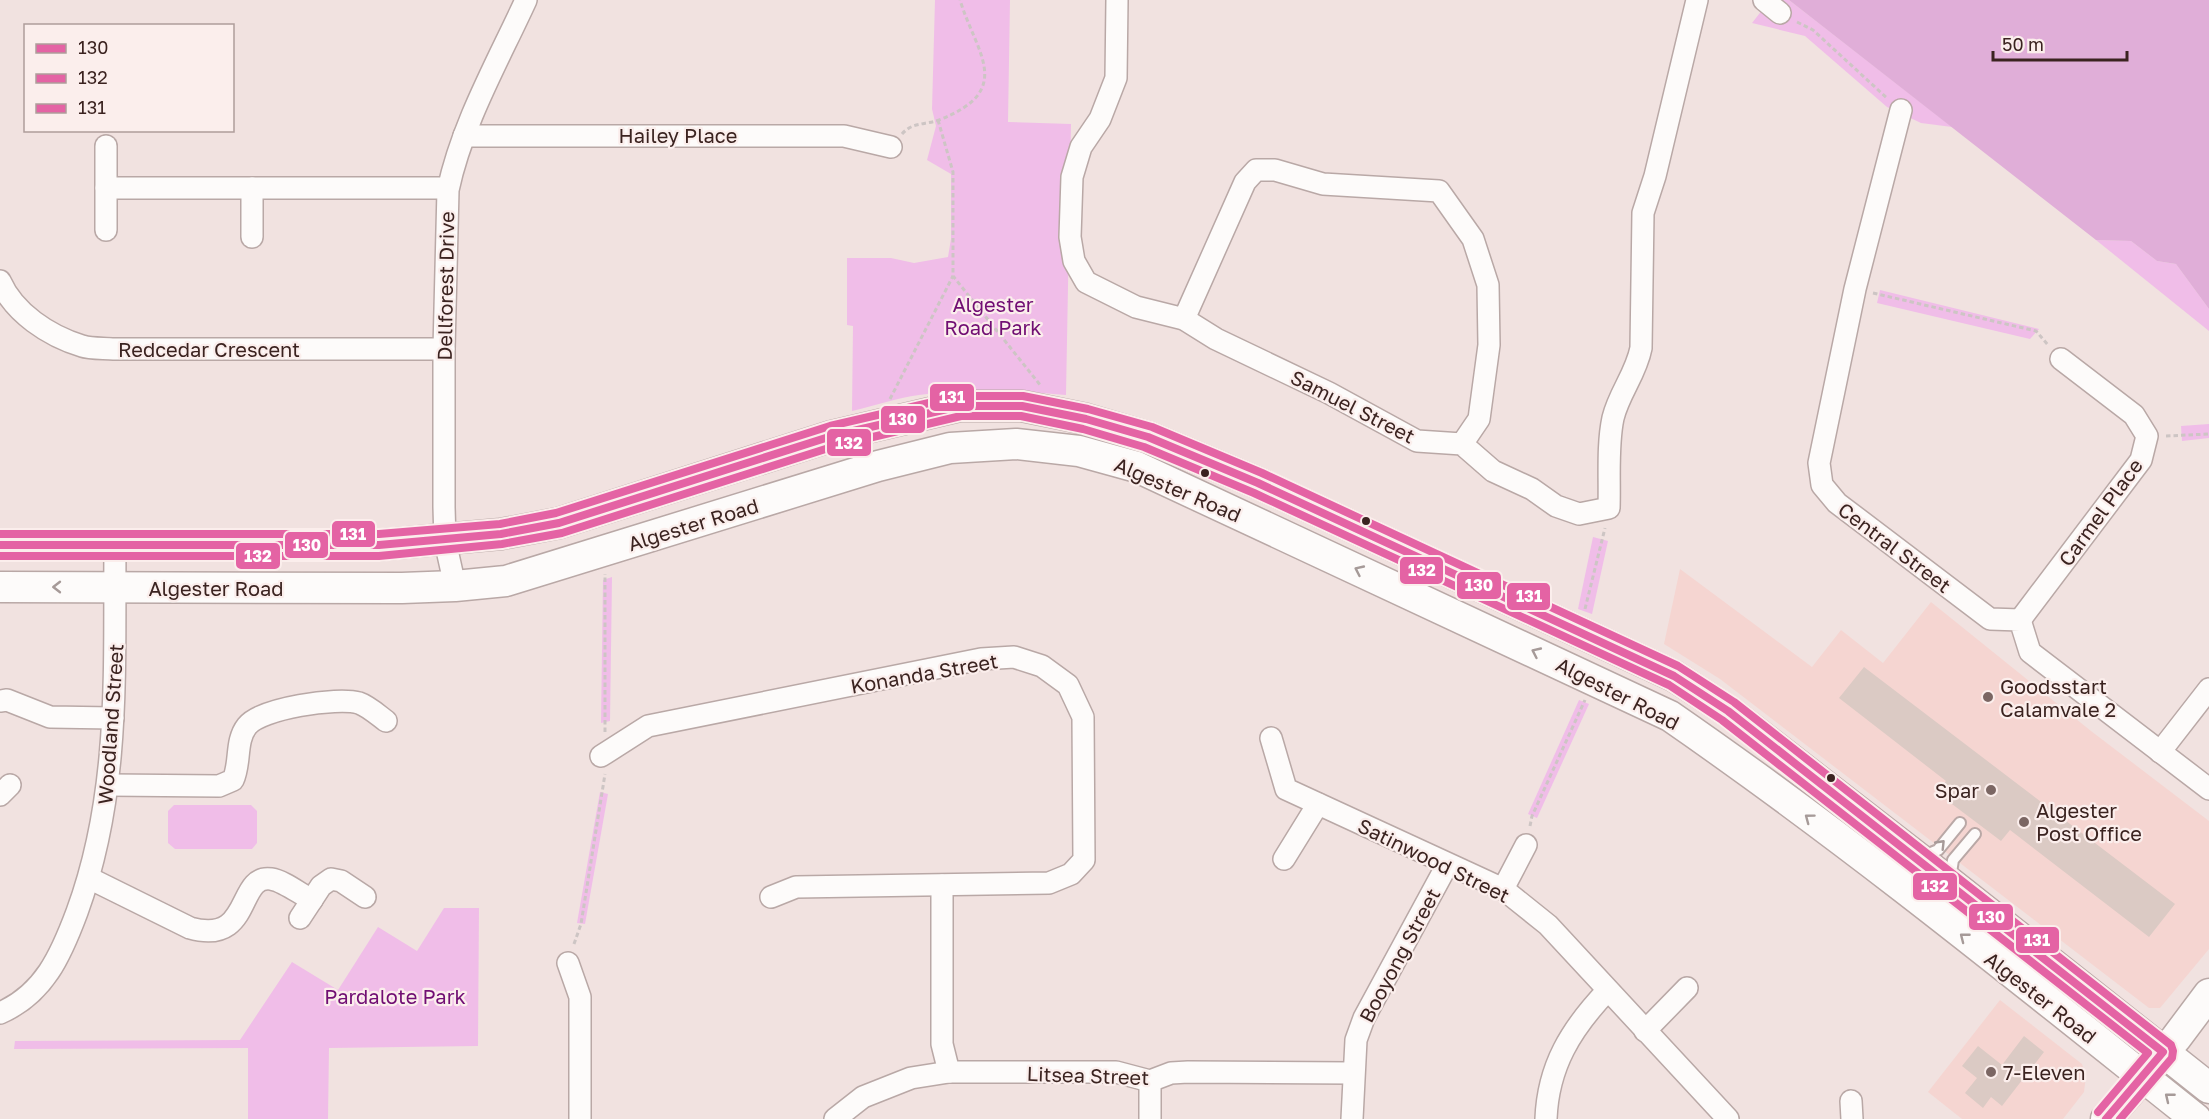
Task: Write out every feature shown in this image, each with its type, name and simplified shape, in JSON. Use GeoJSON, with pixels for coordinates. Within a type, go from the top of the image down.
{"type":"FeatureCollection","features":[{"type":"Feature","properties":{"kind":"main road","name":"Algester Road"},"geometry":{"type":"LineString","coordinates":[[0,545],[379,545],[445,541],[501,534],[559,523],[832,436],[960,406],[1022,406],[1086,419],[1148,436],[1258,483],[1674,676],[1710,699],[1918,858],[2209,1088]]}},
{"type":"Feature","properties":{"kind":"main road","name":"Algester Road"},"geometry":{"type":"LineString","coordinates":[[0,587],[455,586],[506,580],[878,466],[950,448],[1016,444],[1079,451],[1137,467],[1670,716],[1728,755],[2196,1119]]}},
{"type":"Feature","properties":{"kind":"main road"},"geometry":{"type":"LineString","coordinates":[[2106,1119],[2209,994]]}},
{"type":"Feature","properties":{"kind":"street","name":"Dellforest Drive"},"geometry":{"type":"LineString","coordinates":[[455,586],[445,541],[444,350],[448,188],[452,165],[464,136],[526,0]]}},
{"type":"Feature","properties":{"kind":"street","name":"Samuel Street"},"geometry":{"type":"LineString","coordinates":[[1117,0],[1116,78],[1100,119],[1081,147],[1072,177],[1070,237],[1074,261],[1086,282],[1136,307],[1184,319],[1216,339],[1329,393],[1417,441],[1462,444]]}},
{"type":"Feature","properties":{"kind":"street"},"geometry":{"type":"LineString","coordinates":[[1184,319],[1245,182],[1256,170],[1275,170],[1323,184],[1439,190],[1473,239],[1488,285],[1490,345],[1479,419],[1462,444],[1492,471],[1532,489],[1556,506],[1579,514],[1609,508],[1613,420],[1620,396],[1637,368],[1641,348],[1643,213],[1656,176],[1697,0]]}},
{"type":"Feature","properties":{"kind":"street","name":"Central Street"},"geometry":{"type":"LineString","coordinates":[[1901,110],[1855,289],[1819,463],[1822,485],[1837,503],[1990,620],[2020,620]]}},
{"type":"Feature","properties":{"kind":"street","name":"Hailey Place"},"geometry":{"type":"LineString","coordinates":[[464,136],[844,136],[891,147]]}},
{"type":"Feature","properties":{"kind":"street"},"geometry":{"type":"LineString","coordinates":[[106,146],[106,230]]}},
{"type":"Feature","properties":{"kind":"street"},"geometry":{"type":"LineString","coordinates":[[106,188],[448,188]]}},
{"type":"Feature","properties":{"kind":"street"},"geometry":{"type":"LineString","coordinates":[[252,188],[252,237]]}},
{"type":"Feature","properties":{"kind":"street","name":"Redcedar Crescent"},"geometry":{"type":"LineString","coordinates":[[0,281],[22,314],[51,333],[83,346],[114,349],[444,350]]}},
{"type":"Feature","properties":{"kind":"street","name":"Carmel Place"},"geometry":{"type":"LineString","coordinates":[[2020,620],[2141,460],[2147,436],[2134,415],[2061,359]]}},
{"type":"Feature","properties":{"kind":"street","name":"Woodland Street"},"geometry":{"type":"LineString","coordinates":[[0,1013],[36,991],[58,960],[89,878],[109,785],[113,718],[115,544]]}},
{"type":"Feature","properties":{"kind":"street"},"geometry":{"type":"LineString","coordinates":[[2020,620],[2030,652],[2209,789]]}},
{"type":"Feature","properties":{"kind":"street","name":"Konanda Street"},"geometry":{"type":"LineString","coordinates":[[601,756],[648,726],[981,659],[1014,657],[1042,666],[1068,685],[1083,717],[1084,860],[1071,874],[1049,883],[796,888],[771,897]]}},
{"type":"Feature","properties":{"kind":"street"},"geometry":{"type":"LineString","coordinates":[[2160,752],[2209,689]]}},
{"type":"Feature","properties":{"kind":"street"},"geometry":{"type":"LineString","coordinates":[[0,701],[7,700],[50,717],[113,718]]}},
{"type":"Feature","properties":{"kind":"street"},"geometry":{"type":"LineString","coordinates":[[109,785],[219,786],[233,780],[238,770],[240,743],[245,728],[254,718],[268,712],[344,701],[361,703],[386,721]]}},
{"type":"Feature","properties":{"kind":"street","name":"Satinwood Street"},"geometry":{"type":"LineString","coordinates":[[1271,738],[1286,789],[1503,889],[1548,924],[1607,991],[1728,1119]]}},
{"type":"Feature","properties":{"kind":"street"},"geometry":{"type":"LineString","coordinates":[[1284,859],[1318,804]]}},
{"type":"Feature","properties":{"kind":"street"},"geometry":{"type":"LineString","coordinates":[[1503,889],[1526,845]]}},
{"type":"Feature","properties":{"kind":"street","name":"Booyong Street"},"geometry":{"type":"LineString","coordinates":[[1352,1119],[1352,1073],[1356,1040],[1364,1018],[1447,865]]}},
{"type":"Feature","properties":{"kind":"street"},"geometry":{"type":"LineString","coordinates":[[89,878],[190,928],[203,932],[218,932],[229,926],[254,885],[262,880],[272,879],[312,900]]}},
{"type":"Feature","properties":{"kind":"street"},"geometry":{"type":"LineString","coordinates":[[300,918],[321,886],[331,879],[341,881],[365,897]]}},
{"type":"Feature","properties":{"kind":"street"},"geometry":{"type":"LineString","coordinates":[[942,885],[942,1044],[949,1072]]}},
{"type":"Feature","properties":{"kind":"street"},"geometry":{"type":"LineString","coordinates":[[568,963],[580,997],[580,1119]]}},
{"type":"Feature","properties":{"kind":"street"},"geometry":{"type":"LineString","coordinates":[[1646,1031],[1687,988]]}},
{"type":"Feature","properties":{"kind":"street"},"geometry":{"type":"LineString","coordinates":[[1546,1119],[1547,1093],[1560,1056],[1581,1018],[1607,991]]}},
{"type":"Feature","properties":{"kind":"street","name":"Litsea Street"},"geometry":{"type":"LineString","coordinates":[[835,1119],[863,1097],[910,1078],[949,1072],[1116,1072],[1150,1081],[1171,1073],[1188,1072],[1352,1073]]}},
{"type":"Feature","properties":{"kind":"street"},"geometry":{"type":"LineString","coordinates":[[1150,1081],[1150,1119]]}},
{"type":"Feature","properties":{"kind":"lane"},"geometry":{"type":"LineString","coordinates":[[1918,858],[1938,850],[1960,823]]}},
{"type":"Feature","properties":{"kind":"lane"},"geometry":{"type":"LineString","coordinates":[[1949,882],[1953,860],[1976,834]]}},
{"type":"Feature","properties":{"kind":"path"},"geometry":{"type":"LineString","coordinates":[[891,147],[910,125],[938,120],[970,102],[984,83],[987,71],[960,0]]}},
{"type":"Feature","properties":{"kind":"path"},"geometry":{"type":"LineString","coordinates":[[1772,6],[1813,30],[1901,110]]}},
{"type":"Feature","properties":{"kind":"path"},"geometry":{"type":"LineString","coordinates":[[892,406],[890,396],[953,276],[953,172],[938,120]]}},
{"type":"Feature","properties":{"kind":"path"},"geometry":{"type":"LineString","coordinates":[[953,276],[1046,393]]}},
{"type":"Feature","properties":{"kind":"path"},"geometry":{"type":"LineString","coordinates":[[1855,289],[2036,331],[2061,359]]}},
{"type":"Feature","properties":{"kind":"path"},"geometry":{"type":"LineString","coordinates":[[2147,436],[2209,434]]}},
{"type":"Feature","properties":{"kind":"path"},"geometry":{"type":"LineString","coordinates":[[1575,632],[1584,610],[1609,508]]}},
{"type":"Feature","properties":{"kind":"path"},"geometry":{"type":"LineString","coordinates":[[568,963],[581,924],[605,778],[601,756],[605,732],[607,579],[602,568]]}},
{"type":"Feature","properties":{"kind":"path"},"geometry":{"type":"LineString","coordinates":[[1526,845],[1532,816],[1594,679]]}},
{"type":"Feature","properties":{"kind":"shaded area"},"geometry":{"type":"Polygon","coordinates":[[[1789,0],[2209,0],[2209,309],[2176,264],[2157,261],[2131,241],[2096,240],[1789,0]]]}},
{"type":"Feature","properties":{"kind":"shaded area"},"geometry":{"type":"Polygon","coordinates":[[[1680,569],[1812,667],[1841,630],[1883,663],[1931,602],[2091,731],[2209,821],[2209,949],[2160,1008],[2149,1008],[1720,679],[1664,644],[1680,569]]]}},
{"type":"Feature","properties":{"kind":"shaded area"},"geometry":{"type":"Polygon","coordinates":[[[2000,1000],[2082,1064],[2086,1076],[2084,1092],[2063,1119],[1962,1119],[1928,1092],[2000,1000]]]}},
{"type":"Feature","properties":{"kind":"green space","name":"Algester Road Park"},"geometry":{"type":"Polygon","coordinates":[[[935,0],[1010,0],[1008,122],[1071,124],[1066,395],[956,391],[902,398],[852,411],[853,326],[847,325],[847,258],[891,258],[914,263],[948,257],[951,239],[951,174],[927,160],[936,126],[932,109],[935,0]]]}},
{"type":"Feature","properties":{"kind":"green space"},"geometry":{"type":"Polygon","coordinates":[[[1770,0],[1789,0],[1952,127],[1921,123],[1887,107],[1805,36],[1752,23],[1770,0]]]}},
{"type":"Feature","properties":{"kind":"green space"},"geometry":{"type":"Polygon","coordinates":[[[2096,240],[2131,241],[2157,261],[2176,264],[2209,309],[2209,331],[2096,240]]]}},
{"type":"Feature","properties":{"kind":"green space"},"geometry":{"type":"Polygon","coordinates":[[[1880,290],[2039,329],[2030,339],[1877,303],[1880,290]]]}},
{"type":"Feature","properties":{"kind":"green space"},"geometry":{"type":"Polygon","coordinates":[[[2209,424],[2209,438],[2182,441],[2181,426],[2209,424]]]}},
{"type":"Feature","properties":{"kind":"green space"},"geometry":{"type":"Polygon","coordinates":[[[1593,537],[1608,541],[1592,614],[1578,609],[1593,537]]]}},
{"type":"Feature","properties":{"kind":"green space"},"geometry":{"type":"Polygon","coordinates":[[[612,577],[610,721],[601,723],[603,580],[612,577]]]}},
{"type":"Feature","properties":{"kind":"green space"},"geometry":{"type":"Polygon","coordinates":[[[1579,700],[1589,704],[1537,818],[1528,814],[1579,700]]]}},
{"type":"Feature","properties":{"kind":"green space"},"geometry":{"type":"Polygon","coordinates":[[[600,792],[608,794],[585,924],[577,923],[600,792]]]}},
{"type":"Feature","properties":{"kind":"green space"},"geometry":{"type":"Polygon","coordinates":[[[174,805],[251,805],[257,811],[257,843],[252,849],[175,849],[168,843],[168,811],[174,805]]]}},
{"type":"Feature","properties":{"kind":"green space","name":"Pardalote Park"},"geometry":{"type":"Polygon","coordinates":[[[444,908],[479,908],[478,1046],[329,1048],[328,1119],[248,1119],[248,1048],[14,1049],[15,1041],[240,1040],[292,962],[338,990],[378,927],[417,951],[444,908]]]}},
{"type":"Feature","properties":{"kind":"building"},"geometry":{"type":"Polygon","coordinates":[[[1864,667],[2175,904],[2149,937],[2010,830],[2001,841],[1936,792],[1946,781],[1839,698],[1864,667]]]}},
{"type":"Feature","properties":{"kind":"building","name":"7-Eleven"},"geometry":{"type":"Polygon","coordinates":[[[2024,1036],[2044,1052],[2002,1106],[1991,1097],[1983,1108],[1965,1093],[1977,1078],[1962,1066],[1978,1046],[2002,1065],[2024,1036]]]}},
{"type":"Feature","properties":{"kind":"transit line","name":"131"},"geometry":{"type":"LineString","coordinates":[[0,534],[379,534],[500,524],[556,513],[830,426],[959,396],[1023,396],[1088,409],[1152,427],[1262,473],[1678,666],[1734,702],[2171,1045],[2172,1058],[2120,1119]]}},
{"type":"Feature","properties":{"kind":"transit line","name":"130"},"geometry":{"type":"LineString","coordinates":[[0,545],[379,545],[501,534],[559,523],[832,436],[960,406],[1022,406],[1086,419],[1148,437],[1258,483],[1674,676],[1728,711],[2163,1052],[2106,1119]]}},
{"type":"Feature","properties":{"kind":"transit line","name":"132"},"geometry":{"type":"LineString","coordinates":[[0,556],[379,556],[502,544],[562,533],[835,446],[961,416],[1021,416],[1083,429],[1144,447],[1254,493],[1669,685],[1722,720],[2148,1053],[2098,1112]]}},
{"type":"Feature","properties":{"kind":"place","name":"Goodsstart Calamvale 2"},"geometry":{"type":"Point","coordinates":[1988,697]}},
{"type":"Feature","properties":{"kind":"place","name":"Spar"},"geometry":{"type":"Point","coordinates":[1991,790]}},
{"type":"Feature","properties":{"kind":"place","name":"Algester Post Office"},"geometry":{"type":"Point","coordinates":[2024,822]}},
{"type":"Feature","properties":{"kind":"place","name":"7-Eleven"},"geometry":{"type":"Point","coordinates":[1991,1072]}}]}
